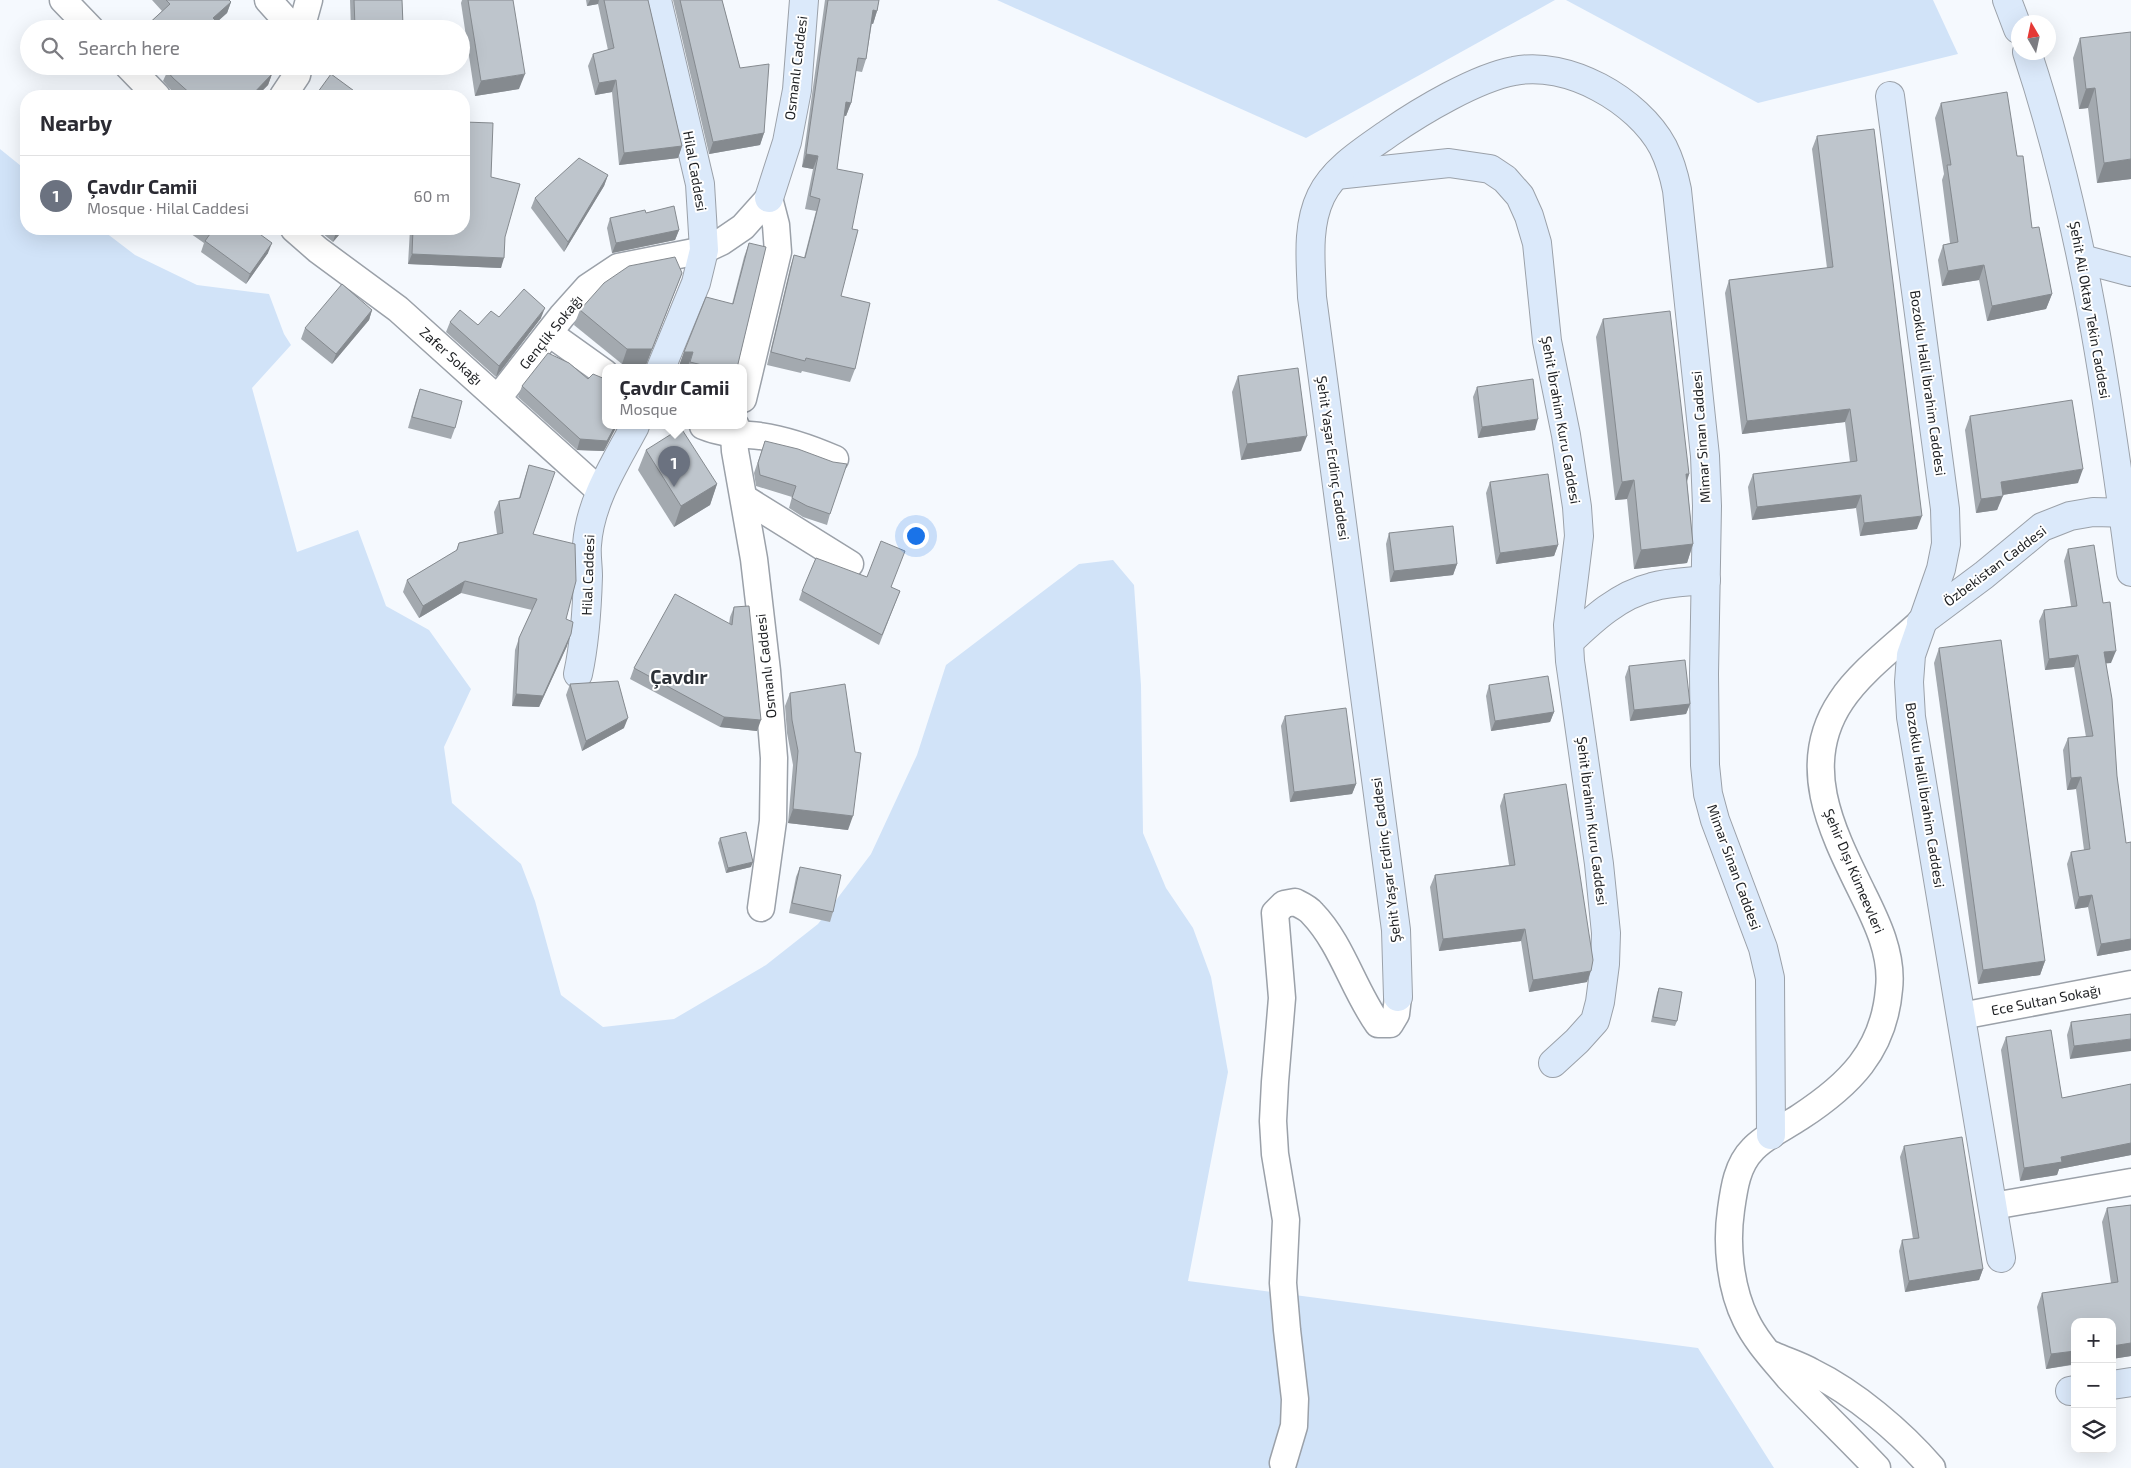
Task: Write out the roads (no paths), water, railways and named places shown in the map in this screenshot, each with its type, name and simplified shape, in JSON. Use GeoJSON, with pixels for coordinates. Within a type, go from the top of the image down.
{"type":"FeatureCollection","features":[{"type":"Feature","properties":{"kind":"street"},"geometry":{"type":"LineString","coordinates":[[63,0],[82,20]]}},
{"type":"Feature","properties":{"kind":"street"},"geometry":{"type":"LineString","coordinates":[[268,0],[286,20]]}},
{"type":"Feature","properties":{"kind":"street"},"geometry":{"type":"LineString","coordinates":[[304,20],[308,0]]}},
{"type":"Feature","properties":{"kind":"street","name":"Hilal Caddesi"},"geometry":{"type":"LineString","coordinates":[[657,0],[700,184],[704,250],[696,283],[663,364]]}},
{"type":"Feature","properties":{"kind":"street","name":"Osmanlı Caddesi"},"geometry":{"type":"LineString","coordinates":[[769,198],[786,142],[796,90],[804,0]]}},
{"type":"Feature","properties":{"kind":"street"},"geometry":{"type":"LineString","coordinates":[[2007,0],[2013,15]]}},
{"type":"Feature","properties":{"kind":"street","name":"Şehit Ali Oktay Tekin Caddesi"},"geometry":{"type":"LineString","coordinates":[[2029,60],[2060,161],[2082,259],[2127,513],[2131,572]]}},
{"type":"Feature","properties":{"kind":"street","name":"Mimar Sinan Caddesi"},"geometry":{"type":"LineString","coordinates":[[1336,175],[1403,123],[1447,97],[1514,70],[1534,69],[1558,72],[1613,94],[1650,127],[1663,146],[1672,167],[1677,190],[1705,456],[1706,580],[1704,674],[1705,765],[1708,794],[1715,820],[1764,948],[1770,978],[1772,1135]]}},
{"type":"Feature","properties":{"kind":"street"},"geometry":{"type":"LineString","coordinates":[[137,75],[151,90]]}},
{"type":"Feature","properties":{"kind":"street"},"geometry":{"type":"LineString","coordinates":[[287,90],[297,75]]}},
{"type":"Feature","properties":{"kind":"street","name":"Bozoklu Halil İbrahim Caddesi"},"geometry":{"type":"LineString","coordinates":[[1890,96],[1946,509],[1946,544],[1941,569],[1911,655],[1909,682],[1911,717],[2001,1258]]}},
{"type":"Feature","properties":{"kind":"street","name":"Şehit İbrahim Kuru Caddesi"},"geometry":{"type":"LineString","coordinates":[[1336,175],[1449,163],[1490,169],[1505,179],[1520,196],[1529,216],[1537,243],[1547,341],[1566,435],[1577,507],[1579,536],[1569,609],[1569,642],[1599,864],[1606,933],[1605,964],[1600,1002],[1594,1021],[1577,1041],[1553,1063]]}},
{"type":"Feature","properties":{"kind":"street","name":"Şehit Yaşar Erdinç Caddesi"},"geometry":{"type":"LineString","coordinates":[[1283,1463],[1294,1426],[1295,1399],[1283,1283],[1286,1220],[1275,1154],[1273,1121],[1282,998],[1275,913],[1284,904],[1295,902],[1311,912],[1347,966],[1367,1009],[1378,1024],[1390,1024],[1396,1014],[1398,997],[1396,930],[1312,297],[1310,250],[1312,217],[1321,195],[1336,175]]}},
{"type":"Feature","properties":{"kind":"street"},"geometry":{"type":"LineString","coordinates":[[747,382],[778,252],[776,225],[769,198]]}},
{"type":"Feature","properties":{"kind":"street","name":"Gençlik Sokağı"},"geometry":{"type":"LineString","coordinates":[[498,398],[549,332],[588,287],[618,267],[704,250],[721,242],[743,227],[769,198]]}},
{"type":"Feature","properties":{"kind":"street","name":"Zafer Sokağı"},"geometry":{"type":"LineString","coordinates":[[301,235],[318,250],[398,309],[600,491]]}},
{"type":"Feature","properties":{"kind":"street"},"geometry":{"type":"LineString","coordinates":[[2082,259],[2131,272]]}},
{"type":"Feature","properties":{"kind":"street"},"geometry":{"type":"LineString","coordinates":[[549,332],[602,371]]}},
{"type":"Feature","properties":{"kind":"street","name":"Hilal Caddesi"},"geometry":{"type":"LineString","coordinates":[[578,674],[585,644],[588,574],[587,546],[592,513],[600,491],[633,429]]}},
{"type":"Feature","properties":{"kind":"street"},"geometry":{"type":"LineString","coordinates":[[735,430],[805,446],[835,459]]}},
{"type":"Feature","properties":{"kind":"street","name":"Osmanlı Caddesi"},"geometry":{"type":"LineString","coordinates":[[735,430],[767,671],[774,758],[773,821],[762,908]]}},
{"type":"Feature","properties":{"kind":"street"},"geometry":{"type":"LineString","coordinates":[[744,498],[850,564]]}},
{"type":"Feature","properties":{"kind":"street","name":"Özbekistan Caddesi"},"geometry":{"type":"LineString","coordinates":[[1921,622],[1984,575],[2042,527],[2070,516],[2093,512],[2127,513]]}},
{"type":"Feature","properties":{"kind":"street"},"geometry":{"type":"LineString","coordinates":[[1569,642],[1590,622],[1630,596],[1652,587],[1706,580]]}},
{"type":"Feature","properties":{"kind":"street","name":"Şehir Dışı Kümeevleri"},"geometry":{"type":"LineString","coordinates":[[1878,1468],[1809,1399],[1767,1353],[1746,1320],[1736,1292],[1730,1254],[1729,1223],[1734,1189],[1740,1168],[1753,1148],[1818,1105],[1851,1078],[1871,1051],[1886,1016],[1890,986],[1888,958],[1877,922],[1844,854],[1827,812],[1821,783],[1820,752],[1829,721],[1842,699],[1860,679],[1921,622]]}},
{"type":"Feature","properties":{"kind":"street","name":"Ece Sultan Sokağı"},"geometry":{"type":"LineString","coordinates":[[1961,1016],[2131,984]]}},
{"type":"Feature","properties":{"kind":"street"},"geometry":{"type":"LineString","coordinates":[[1993,1206],[2131,1182]]}},
{"type":"Feature","properties":{"kind":"street"},"geometry":{"type":"LineString","coordinates":[[1767,1353],[1812,1372],[1840,1388],[1879,1417],[1932,1468]]}},
{"type":"Feature","properties":{"kind":"street"},"geometry":{"type":"LineString","coordinates":[[2116,1384],[2131,1382]]}},
{"type":"Feature","properties":{"kind":"place","name":"Çavdır Camii"},"geometry":{"type":"Point","coordinates":[674,487]}},
{"type":"Feature","properties":{"kind":"district","name":"Çavdır"},"geometry":{"type":"Point","coordinates":[679,677]}}]}
